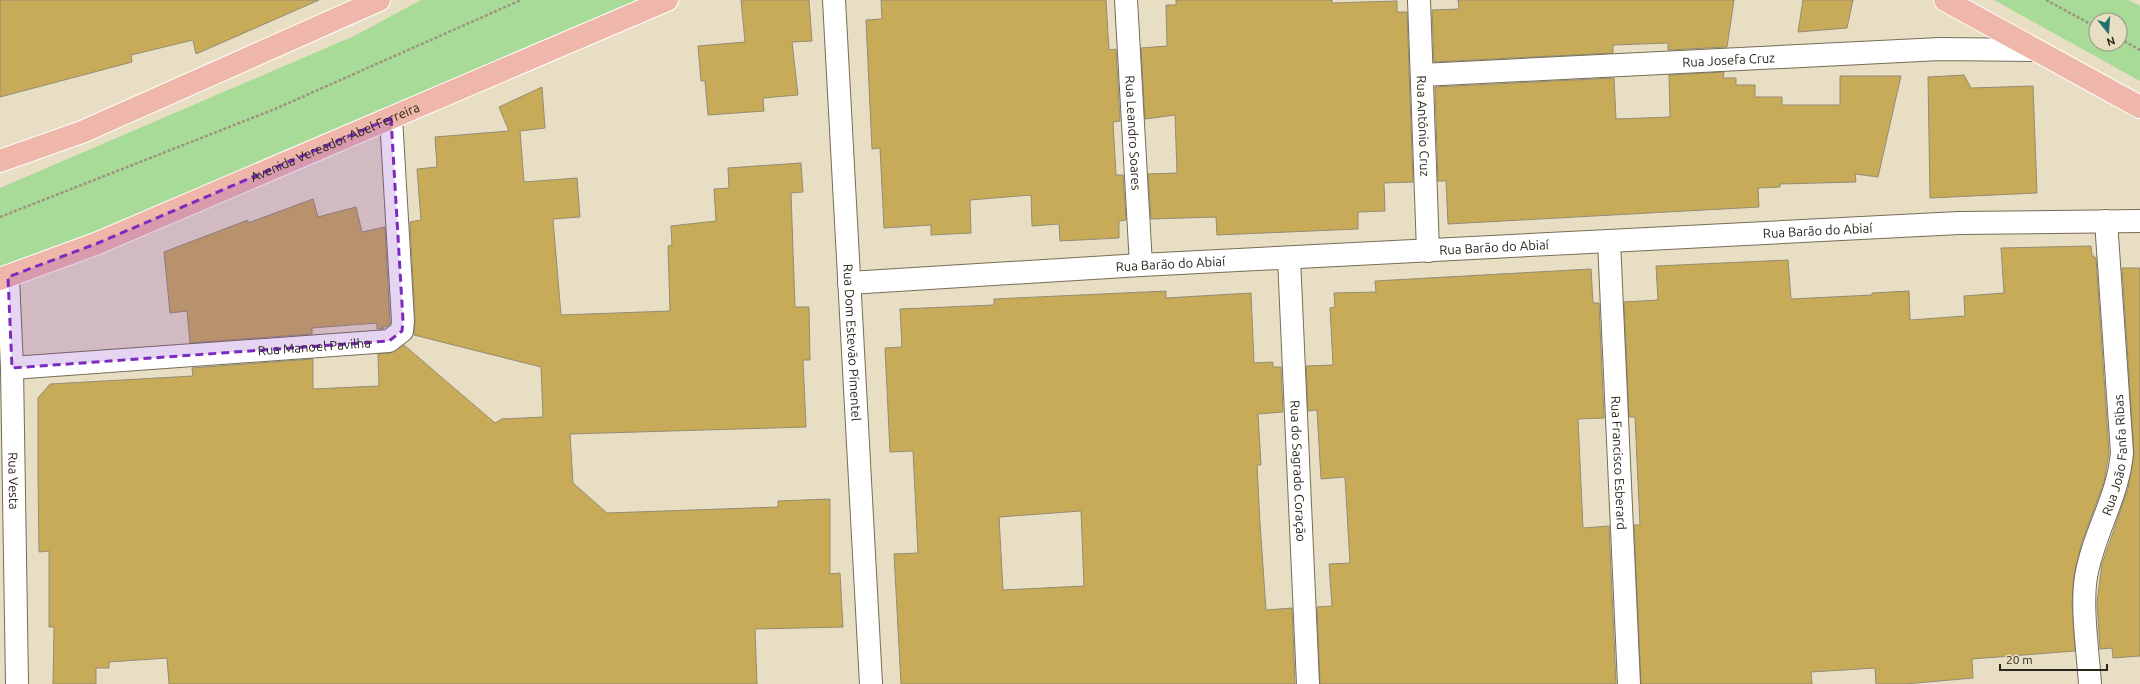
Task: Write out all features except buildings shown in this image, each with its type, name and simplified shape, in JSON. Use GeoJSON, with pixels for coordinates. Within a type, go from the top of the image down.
{"type":"FeatureCollection","features":[{"type":"Feature","properties":{"kind":"main road"},"geometry":{"type":"LineString","coordinates":[[0,161],[82,132],[378,0]]}},
{"type":"Feature","properties":{"kind":"main road","name":"Avenida Vereador Abel Ferreira"},"geometry":{"type":"LineString","coordinates":[[4,278],[98,243],[667,0]]}},
{"type":"Feature","properties":{"kind":"main road"},"geometry":{"type":"LineString","coordinates":[[1945,0],[2140,107]]}},
{"type":"Feature","properties":{"kind":"street","name":"Rua Dom Estevão Pímentel"},"geometry":{"type":"LineString","coordinates":[[834,0],[871,684]]}},
{"type":"Feature","properties":{"kind":"street","name":"Rua Leandro Soares"},"geometry":{"type":"LineString","coordinates":[[1126,0],[1141,265]]}},
{"type":"Feature","properties":{"kind":"street","name":"Rua Antônio Cruz"},"geometry":{"type":"LineString","coordinates":[[1419,0],[1428,251]]}},
{"type":"Feature","properties":{"kind":"street","name":"Rua Josefa Cruz"},"geometry":{"type":"LineString","coordinates":[[1422,75],[1940,49],[2035,50]]}},
{"type":"Feature","properties":{"kind":"street","name":"Rua Manoel Pavilha"},"geometry":{"type":"LineString","coordinates":[[12,368],[389,341],[402,331],[403,322],[391,118]]}},
{"type":"Feature","properties":{"kind":"street","name":"Rua João Fanfa Ribas"},"geometry":{"type":"LineString","coordinates":[[2090,684],[2085,593],[2086,577],[2117,486],[2122,453],[2106,221]]}},
{"type":"Feature","properties":{"kind":"street","name":"Rua Barão do Abiaí"},"geometry":{"type":"LineString","coordinates":[[849,283],[1141,265],[1959,224],[2140,221]]}},
{"type":"Feature","properties":{"kind":"street","name":"Rua Francisco Esberard"},"geometry":{"type":"LineString","coordinates":[[1609,242],[1629,684]]}},
{"type":"Feature","properties":{"kind":"street","name":"Rua do Sagrado Coração"},"geometry":{"type":"LineString","coordinates":[[1289,258],[1308,684]]}},
{"type":"Feature","properties":{"kind":"street","name":"Rua Vesta"},"geometry":{"type":"LineString","coordinates":[[4,278],[12,368],[17,684]]}},
{"type":"Feature","properties":{"kind":"path"},"geometry":{"type":"LineString","coordinates":[[0,217],[275,109],[521,0]]}},
{"type":"Feature","properties":{"kind":"path"},"geometry":{"type":"LineString","coordinates":[[2046,0],[2088,23]]}},
{"type":"Feature","properties":{"kind":"path"},"geometry":{"type":"LineString","coordinates":[[2128,44],[2140,50]]}},
{"type":"Feature","properties":{"kind":"highlighted area"},"geometry":{"type":"Polygon","coordinates":[[[391,118],[403,321],[402,331],[389,341],[12,368],[8,277],[98,243],[391,118]]]}},
{"type":"Feature","properties":{"kind":"green space"},"geometry":{"type":"Polygon","coordinates":[[[421,0],[640,0],[265,168],[0,271],[0,188],[354,36],[421,0]]]}},
{"type":"Feature","properties":{"kind":"green space"},"geometry":{"type":"Polygon","coordinates":[[[1994,0],[2128,0],[2140,6],[2140,81],[1994,0]]]}}]}
